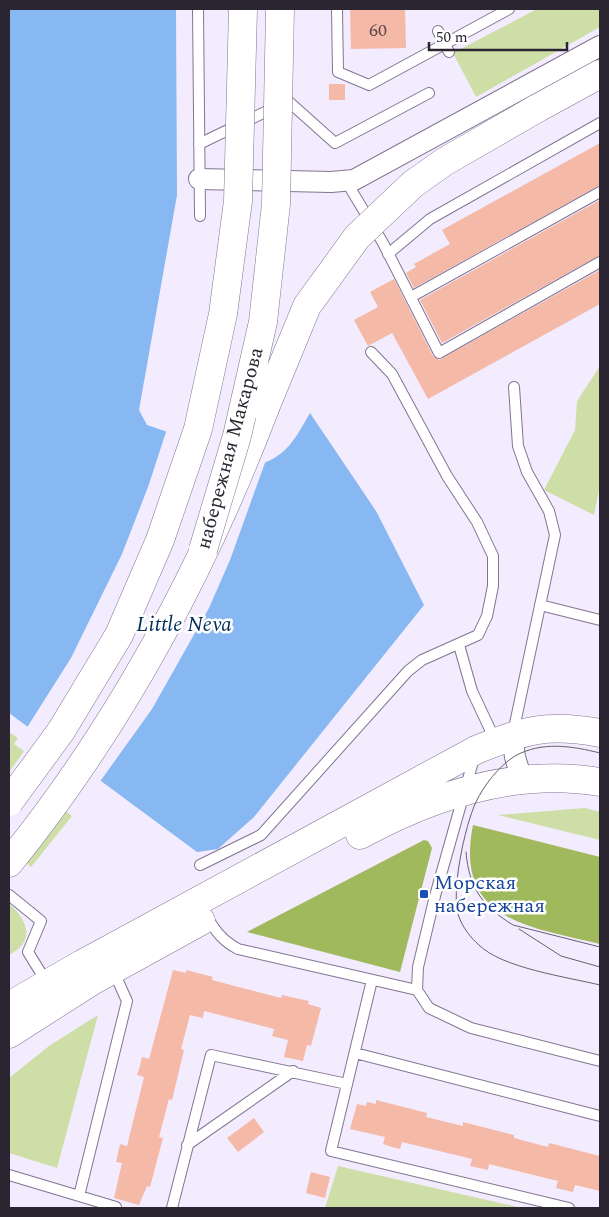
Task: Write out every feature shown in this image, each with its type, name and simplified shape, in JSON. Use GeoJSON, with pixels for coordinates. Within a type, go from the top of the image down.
{"type":"FeatureCollection","features":[{"type":"Feature","properties":{"kind":"main road","name":"набережная Макарова"},"geometry":{"type":"LineString","coordinates":[[9,802],[61,731],[118,634],[160,540],[198,429],[223,314],[238,202],[243,9]]}},
{"type":"Feature","properties":{"kind":"main road","name":"набережная Макарова"},"geometry":{"type":"LineString","coordinates":[[9,863],[90,753],[147,662],[203,550],[237,436],[263,322],[276,204],[280,9]]}},
{"type":"Feature","properties":{"kind":"main road"},"geometry":{"type":"LineString","coordinates":[[203,550],[242,469],[307,306],[357,237],[413,184],[444,162],[600,74]]}},
{"type":"Feature","properties":{"kind":"main road"},"geometry":{"type":"LineString","coordinates":[[9,1006],[495,742],[548,727],[572,728],[600,733]]}},
{"type":"Feature","properties":{"kind":"main road"},"geometry":{"type":"LineString","coordinates":[[9,1034],[113,969],[387,820],[424,803],[463,791],[522,780],[566,778],[600,782]]}},
{"type":"Feature","properties":{"kind":"street"},"geometry":{"type":"LineString","coordinates":[[199,179],[346,181],[362,176],[600,46]]}},
{"type":"Feature","properties":{"kind":"street"},"geometry":{"type":"LineString","coordinates":[[495,742],[515,757],[522,780]]}},
{"type":"Feature","properties":{"kind":"lane"},"geometry":{"type":"LineString","coordinates":[[198,9],[200,216]]}},
{"type":"Feature","properties":{"kind":"lane"},"geometry":{"type":"LineString","coordinates":[[337,9],[338,72],[369,84],[447,48],[509,9]]}},
{"type":"Feature","properties":{"kind":"lane"},"geometry":{"type":"LineString","coordinates":[[438,31],[447,48]]}},
{"type":"Feature","properties":{"kind":"lane"},"geometry":{"type":"LineString","coordinates":[[199,144],[288,101],[335,143],[429,93]]}},
{"type":"Feature","properties":{"kind":"lane"},"geometry":{"type":"LineString","coordinates":[[388,254],[430,219],[600,123]]}},
{"type":"Feature","properties":{"kind":"lane"},"geometry":{"type":"LineString","coordinates":[[346,181],[388,254],[439,353],[600,262]]}},
{"type":"Feature","properties":{"kind":"lane"},"geometry":{"type":"LineString","coordinates":[[411,297],[600,192]]}},
{"type":"Feature","properties":{"kind":"lane"},"geometry":{"type":"LineString","coordinates":[[200,865],[261,835],[408,671],[422,660],[478,635],[487,616],[493,586],[493,556],[477,522],[447,476],[392,374],[370,352]]}},
{"type":"Feature","properties":{"kind":"lane"},"geometry":{"type":"LineString","coordinates":[[514,387],[518,446],[527,472],[550,511],[555,535],[540,606],[495,742],[463,791],[418,968],[417,990],[429,1008],[472,1028],[600,1061]]}},
{"type":"Feature","properties":{"kind":"lane"},"geometry":{"type":"LineString","coordinates":[[540,606],[600,620]]}},
{"type":"Feature","properties":{"kind":"lane"},"geometry":{"type":"LineString","coordinates":[[459,645],[472,691],[495,742]]}},
{"type":"Feature","properties":{"kind":"lane"},"geometry":{"type":"LineString","coordinates":[[9,895],[41,921],[28,952],[48,984]]}},
{"type":"Feature","properties":{"kind":"lane"},"geometry":{"type":"LineString","coordinates":[[207,917],[217,934],[226,943],[238,949],[417,990]]}},
{"type":"Feature","properties":{"kind":"lane"},"geometry":{"type":"LineString","coordinates":[[79,1196],[127,1001],[113,969]]}},
{"type":"Feature","properties":{"kind":"lane"},"geometry":{"type":"LineString","coordinates":[[372,980],[331,1151],[569,1208]]}},
{"type":"Feature","properties":{"kind":"lane"},"geometry":{"type":"LineString","coordinates":[[355,1053],[600,1116]]}},
{"type":"Feature","properties":{"kind":"lane"},"geometry":{"type":"LineString","coordinates":[[172,1208],[211,1055],[347,1084]]}},
{"type":"Feature","properties":{"kind":"lane"},"geometry":{"type":"LineString","coordinates":[[187,1145],[293,1072]]}},
{"type":"Feature","properties":{"kind":"lane"},"geometry":{"type":"LineString","coordinates":[[9,1175],[116,1207]]}},
{"type":"Feature","properties":{"kind":"green space"},"geometry":{"type":"Polygon","coordinates":[[[537,9],[600,9],[600,27],[476,97],[453,53],[537,9]]]}},
{"type":"Feature","properties":{"kind":"green space"},"geometry":{"type":"Polygon","coordinates":[[[600,366],[600,485],[594,515],[544,490],[575,430],[577,401],[600,366]]]}},
{"type":"Feature","properties":{"kind":"green space"},"geometry":{"type":"Polygon","coordinates":[[[9,732],[18,738],[14,744],[24,751],[10,771],[9,732]]]}},
{"type":"Feature","properties":{"kind":"green space"},"geometry":{"type":"Polygon","coordinates":[[[49,798],[72,816],[31,867],[9,849],[49,798]]]}},
{"type":"Feature","properties":{"kind":"green space"},"geometry":{"type":"Polygon","coordinates":[[[585,808],[600,812],[600,840],[498,815],[585,808]]]}},
{"type":"Feature","properties":{"kind":"green space"},"geometry":{"type":"Polygon","coordinates":[[[473,825],[600,857],[600,944],[523,924],[502,914],[486,900],[475,882],[470,857],[473,825]]]}},
{"type":"Feature","properties":{"kind":"green space"},"geometry":{"type":"Polygon","coordinates":[[[424,840],[428,841],[432,848],[400,972],[247,932],[424,840]]]}},
{"type":"Feature","properties":{"kind":"green space"},"geometry":{"type":"Polygon","coordinates":[[[9,904],[21,917],[26,930],[26,937],[18,949],[9,955],[9,904]]]}},
{"type":"Feature","properties":{"kind":"green space"},"geometry":{"type":"Polygon","coordinates":[[[98,1015],[57,1168],[9,1153],[9,1078],[49,1046],[98,1015]]]}},
{"type":"Feature","properties":{"kind":"green space"},"geometry":{"type":"Polygon","coordinates":[[[338,1166],[522,1208],[325,1208],[338,1166]]]}},
{"type":"Feature","properties":{"kind":"water","name":"Little Neva"},"geometry":{"type":"Polygon","coordinates":[[[9,9],[176,9],[177,195],[139,410],[147,425],[261,464],[278,456],[285,450],[310,413],[376,511],[424,605],[254,817],[218,849],[197,852],[9,713],[9,9]]]}},
{"type":"Feature","properties":{"kind":"pier"},"geometry":{"type":"Polygon","coordinates":[[[167,429],[261,462],[266,460],[230,560],[209,608],[152,709],[99,783],[26,729],[71,658],[122,554],[148,487],[167,429]]]}},
{"type":"Feature","properties":{"kind":"building"},"geometry":{"type":"Polygon","coordinates":[[[350,9],[405,9],[406,48],[351,49],[350,9]]]}},
{"type":"Feature","properties":{"kind":"building"},"geometry":{"type":"Polygon","coordinates":[[[329,84],[345,84],[345,100],[329,100],[329,84]]]}},
{"type":"Feature","properties":{"kind":"building"},"geometry":{"type":"Polygon","coordinates":[[[600,143],[600,185],[414,288],[406,273],[416,267],[414,264],[450,244],[442,230],[600,143]]]}},
{"type":"Feature","properties":{"kind":"building"},"geometry":{"type":"Polygon","coordinates":[[[600,200],[600,255],[442,343],[420,300],[600,200]]]}},
{"type":"Feature","properties":{"kind":"building"},"geometry":{"type":"Polygon","coordinates":[[[600,270],[600,304],[428,399],[392,333],[368,346],[354,320],[378,307],[370,292],[394,279],[433,356],[439,360],[600,270]]]}},
{"type":"Feature","properties":{"kind":"building"},"geometry":{"type":"Polygon","coordinates":[[[173,970],[186,973],[186,970],[213,977],[212,980],[281,998],[282,995],[309,1001],[308,1004],[321,1008],[311,1046],[307,1045],[303,1061],[284,1057],[288,1040],[272,1036],[274,1029],[204,1011],[203,1018],[190,1015],[181,1049],[184,1050],[172,1100],[169,1099],[159,1137],[163,1138],[150,1187],[147,1186],[139,1205],[114,1198],[122,1163],[116,1162],[120,1144],[127,1146],[144,1077],[137,1075],[142,1057],[149,1059],[173,970]]]}},
{"type":"Feature","properties":{"kind":"building"},"geometry":{"type":"Polygon","coordinates":[[[376,1100],[427,1113],[426,1117],[463,1126],[463,1122],[514,1135],[514,1138],[548,1147],[549,1143],[600,1156],[600,1191],[575,1185],[573,1192],[556,1188],[558,1181],[489,1164],[488,1170],[470,1166],[472,1159],[402,1142],[400,1149],[383,1144],[385,1137],[350,1129],[357,1104],[366,1106],[367,1102],[376,1104],[376,1100]]]}},
{"type":"Feature","properties":{"kind":"building"},"geometry":{"type":"Polygon","coordinates":[[[254,1118],[264,1132],[238,1152],[227,1138],[254,1118]]]}},
{"type":"Feature","properties":{"kind":"building"},"geometry":{"type":"Polygon","coordinates":[[[311,1172],[330,1177],[325,1198],[306,1193],[311,1172]]]}},
{"type":"Feature","properties":{"kind":"tram line"},"geometry":{"type":"LineString","coordinates":[[600,753],[579,748],[557,746],[536,748],[515,756],[503,765],[483,789],[467,826],[456,893],[459,917],[463,925],[473,939],[489,953],[503,960],[536,971],[600,985]]}},
{"type":"Feature","properties":{"kind":"tram line"},"geometry":{"type":"LineString","coordinates":[[466,852],[470,876],[474,886],[485,903],[502,918],[513,925],[600,947]]}},
{"type":"Feature","properties":{"kind":"tram line"},"geometry":{"type":"LineString","coordinates":[[519,929],[561,956],[600,967]]}},
{"type":"Feature","properties":{"kind":"place","name":"Морская набережная"},"geometry":{"type":"Point","coordinates":[424,894]}}]}
